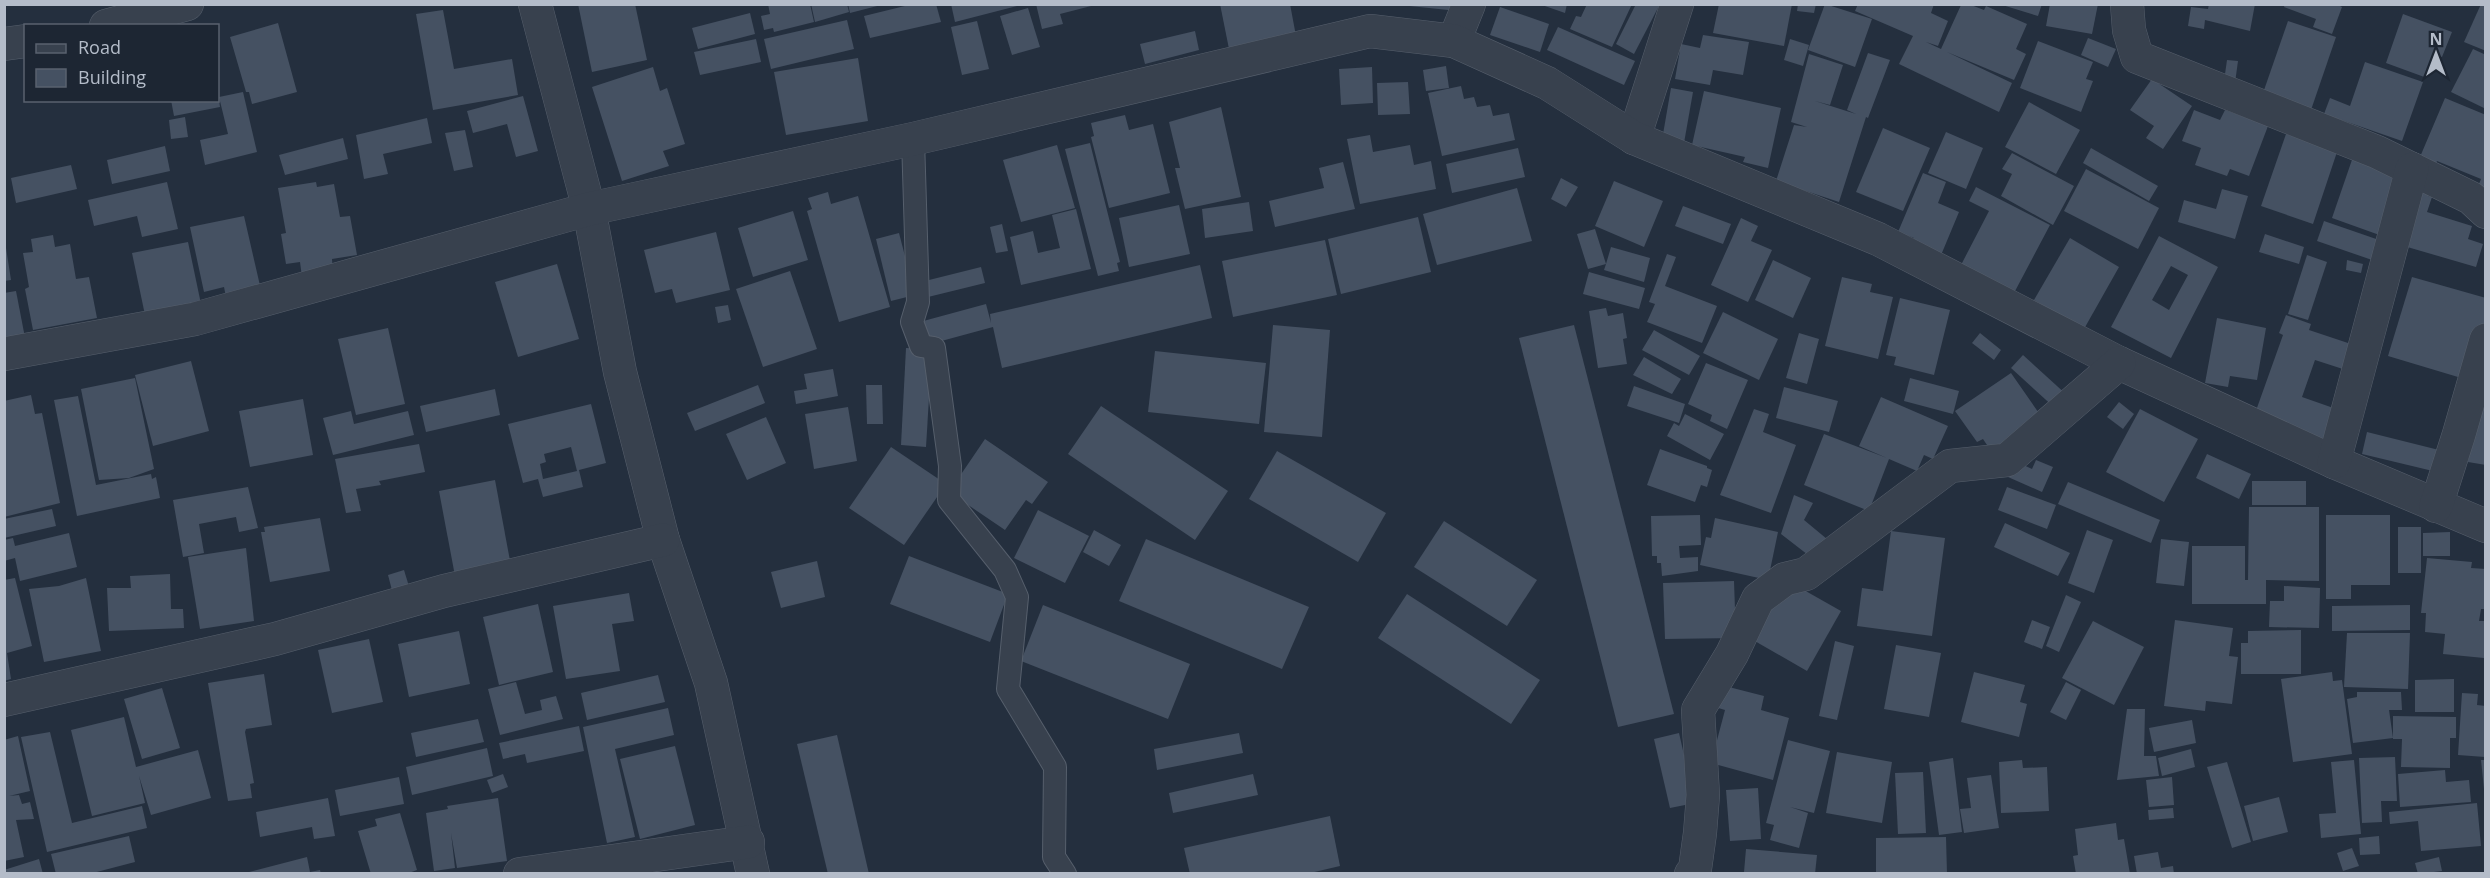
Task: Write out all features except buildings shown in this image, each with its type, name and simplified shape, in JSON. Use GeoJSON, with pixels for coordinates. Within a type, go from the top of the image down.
{"type":"FeatureCollection","features":[{"type":"Feature","properties":{"kind":"street"},"geometry":{"type":"LineString","coordinates":[[113,24],[186,4]]}},
{"type":"Feature","properties":{"kind":"street"},"geometry":{"type":"LineString","coordinates":[[536,4],[589,209],[620,372],[663,540],[711,683],[753,873]]}},
{"type":"Feature","properties":{"kind":"street"},"geometry":{"type":"LineString","coordinates":[[1454,41],[1469,4]]}},
{"type":"Feature","properties":{"kind":"street"},"geometry":{"type":"LineString","coordinates":[[1634,138],[1677,4]]}},
{"type":"Feature","properties":{"kind":"street"},"geometry":{"type":"LineString","coordinates":[[2127,4],[2129,30],[2137,57],[2377,152],[2471,198],[2486,212]]}},
{"type":"Feature","properties":{"kind":"street"},"geometry":{"type":"LineString","coordinates":[[4,354],[195,319],[589,209],[913,139],[1370,31],[1454,41],[1546,84],[1634,138],[1878,239],[2120,363],[2334,462],[2486,526]]}},
{"type":"Feature","properties":{"kind":"street"},"geometry":{"type":"LineString","coordinates":[[4,44],[24,41]]}},
{"type":"Feature","properties":{"kind":"street"},"geometry":{"type":"LineString","coordinates":[[2334,462],[2412,170]]}},
{"type":"Feature","properties":{"kind":"street"},"geometry":{"type":"LineString","coordinates":[[2436,506],[2486,340]]}},
{"type":"Feature","properties":{"kind":"street"},"geometry":{"type":"LineString","coordinates":[[1691,873],[1695,869],[1703,795],[1698,710],[1732,654],[1758,599],[1785,579],[1806,574],[1950,465],[2007,460],[2120,363]]}},
{"type":"Feature","properties":{"kind":"street"},"geometry":{"type":"LineString","coordinates":[[4,700],[275,639],[444,591],[663,540]]}},
{"type":"Feature","properties":{"kind":"street"},"geometry":{"type":"LineString","coordinates":[[519,873],[747,842]]}},
{"type":"Feature","properties":{"kind":"lane"},"geometry":{"type":"LineString","coordinates":[[913,139],[918,302],[912,322],[921,346],[934,348],[950,465],[949,500],[1005,570],[1017,597],[1008,689],[1055,766],[1054,857],[1065,873]]}}]}
